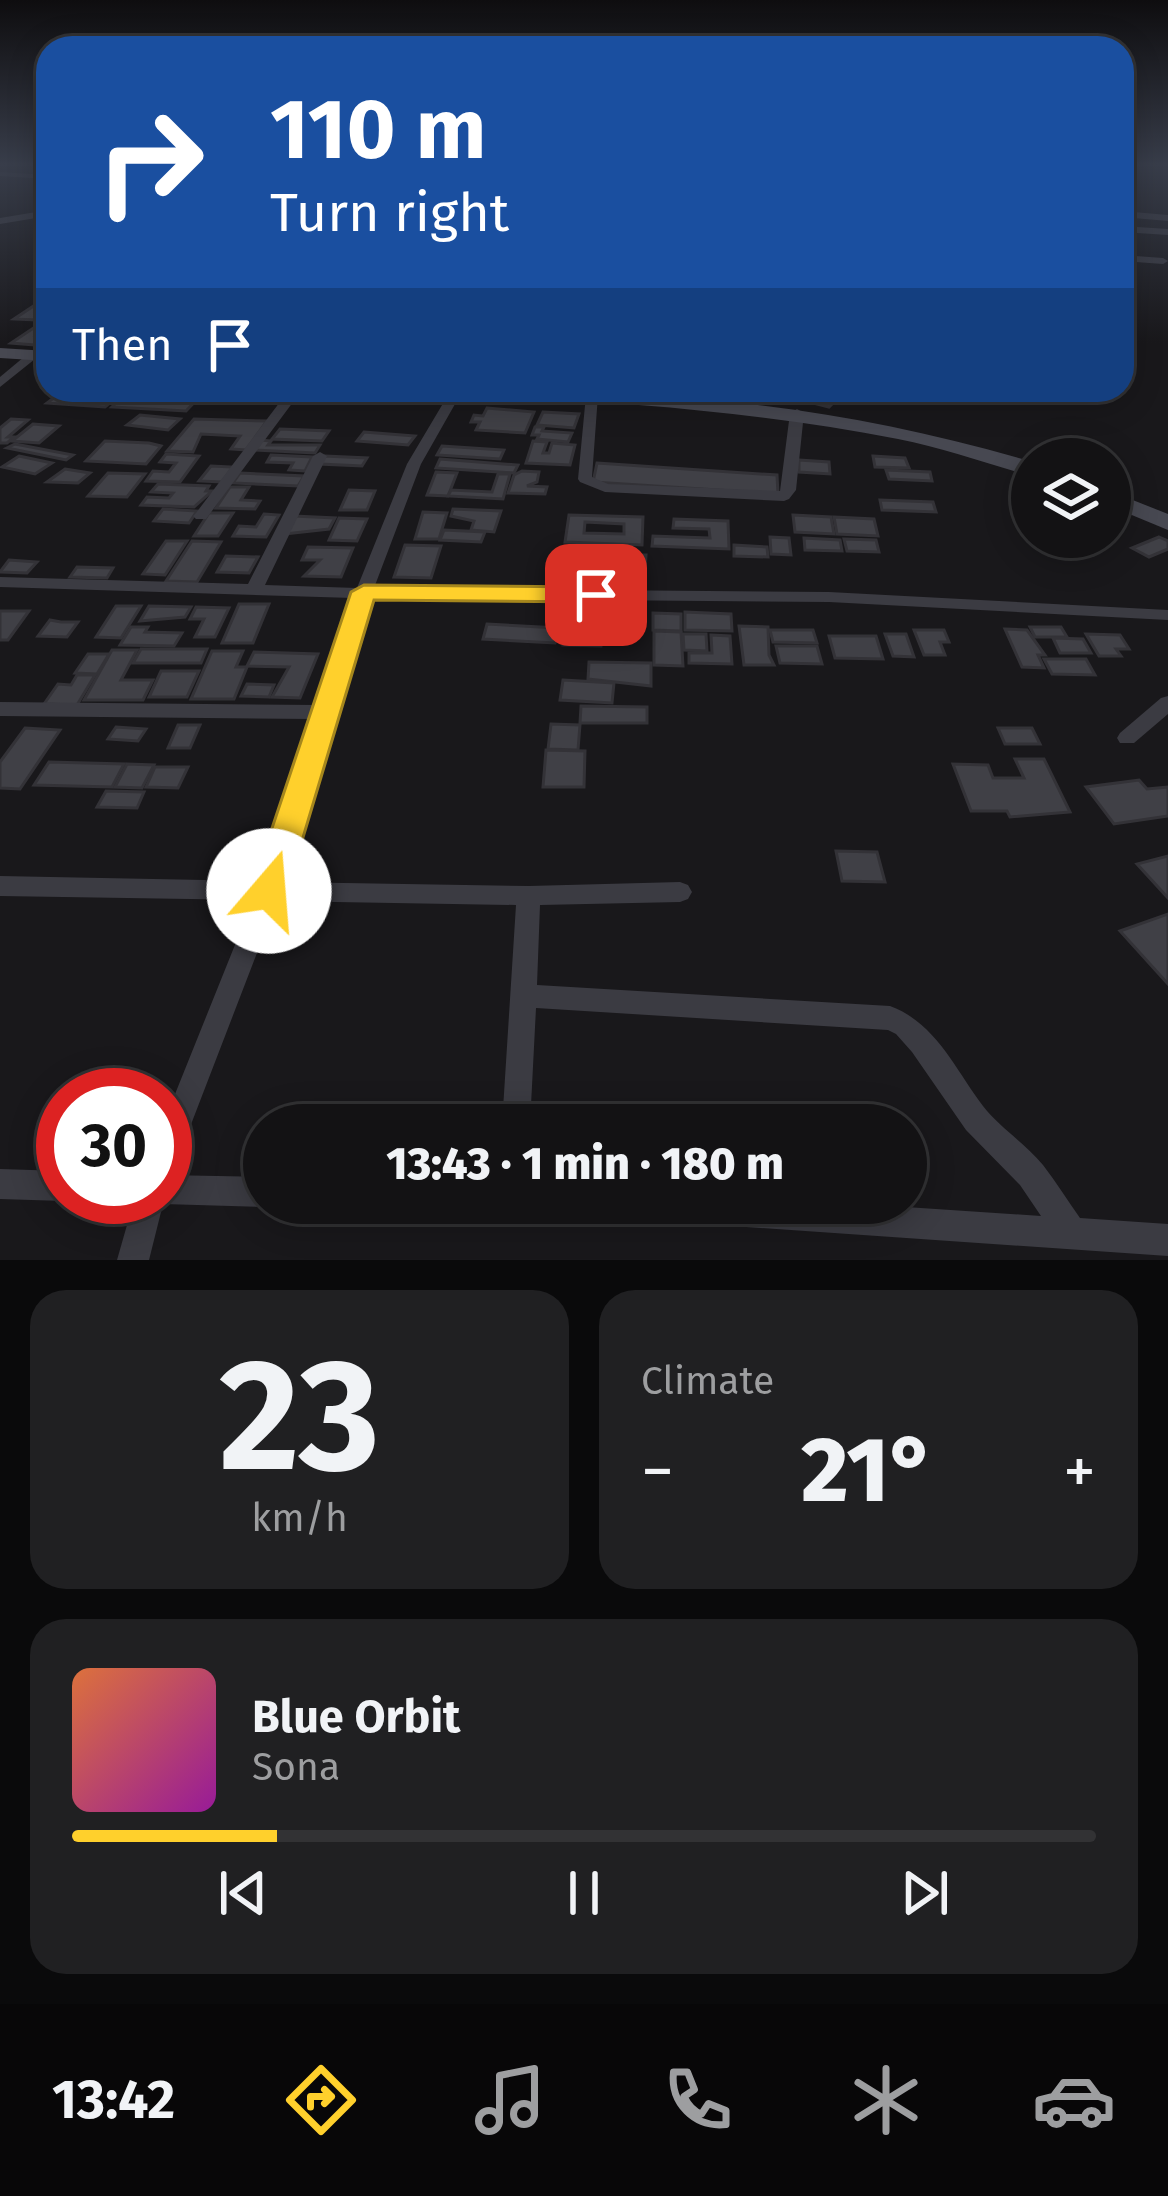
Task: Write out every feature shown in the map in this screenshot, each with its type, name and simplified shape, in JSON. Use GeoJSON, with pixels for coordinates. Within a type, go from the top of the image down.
{"type":"FeatureCollection","features":[{"type":"Feature","properties":{"kind":"main road"},"geometry":{"type":"LineString","coordinates":[[0,353],[36,356]]}},
{"type":"Feature","properties":{"kind":"main road"},"geometry":{"type":"LineString","coordinates":[[672,402],[797,413],[931,436],[1011,462]]}},
{"type":"Feature","properties":{"kind":"main road"},"geometry":{"type":"LineString","coordinates":[[1131,507],[1168,523]]}},
{"type":"Feature","properties":{"kind":"street"},"geometry":{"type":"LineString","coordinates":[[1134,230],[1168,232]]}},
{"type":"Feature","properties":{"kind":"street"},"geometry":{"type":"LineString","coordinates":[[1134,259],[1163,261]]}},
{"type":"Feature","properties":{"kind":"street"},"geometry":{"type":"LineString","coordinates":[[0,382],[36,359]]}},
{"type":"Feature","properties":{"kind":"street"},"geometry":{"type":"LineString","coordinates":[[201,516],[287,402]]}},
{"type":"Feature","properties":{"kind":"street"},"geometry":{"type":"LineString","coordinates":[[192,1087],[269,891],[364,592],[414,464],[450,402]]}},
{"type":"Feature","properties":{"kind":"street"},"geometry":{"type":"LineString","coordinates":[[591,402],[585,479],[605,488],[784,496],[789,490],[797,413]]}},
{"type":"Feature","properties":{"kind":"street"},"geometry":{"type":"LineString","coordinates":[[254,589],[320,456]]}},
{"type":"Feature","properties":{"kind":"street"},"geometry":{"type":"LineString","coordinates":[[0,582],[830,597],[1168,615]]}},
{"type":"Feature","properties":{"kind":"street"},"geometry":{"type":"LineString","coordinates":[[1127,738],[1168,703]]}},
{"type":"Feature","properties":{"kind":"street"},"geometry":{"type":"LineString","coordinates":[[0,709],[326,712]]}},
{"type":"Feature","properties":{"kind":"street"},"geometry":{"type":"LineString","coordinates":[[0,886],[529,896],[680,892]]}},
{"type":"Feature","properties":{"kind":"street"},"geometry":{"type":"LineString","coordinates":[[517,1104],[529,896]]}},
{"type":"Feature","properties":{"kind":"street"},"geometry":{"type":"LineString","coordinates":[[524,996],[890,1018],[922,1042],[976,1120],[1030,1174],[1070,1231]]}},
{"type":"Feature","properties":{"kind":"street"},"geometry":{"type":"LineString","coordinates":[[0,1184],[36,1185]]}},
{"type":"Feature","properties":{"kind":"street"},"geometry":{"type":"LineString","coordinates":[[192,1191],[243,1192]]}},
{"type":"Feature","properties":{"kind":"street"},"geometry":{"type":"LineString","coordinates":[[927,1222],[1168,1240]]}},
{"type":"Feature","properties":{"kind":"street"},"geometry":{"type":"LineString","coordinates":[[133,1260],[143,1224]]}},
{"type":"Feature","properties":{"kind":"building"},"geometry":{"type":"Polygon","coordinates":[[[36,304],[36,320],[14,319],[36,304]]]}},
{"type":"Feature","properties":{"kind":"building"},"geometry":{"type":"Polygon","coordinates":[[[35,327],[36,327],[36,345],[11,343],[35,327]]]}},
{"type":"Feature","properties":{"kind":"building"},"geometry":{"type":"Polygon","coordinates":[[[48,402],[111,402],[105,407],[48,402]]]}},
{"type":"Feature","properties":{"kind":"building"},"geometry":{"type":"Polygon","coordinates":[[[117,402],[195,402],[186,411],[112,407],[117,402]]]}},
{"type":"Feature","properties":{"kind":"building"},"geometry":{"type":"Polygon","coordinates":[[[487,408],[534,412],[525,433],[476,430],[480,422],[471,422],[474,415],[483,416],[487,408]]]}},
{"type":"Feature","properties":{"kind":"building"},"geometry":{"type":"Polygon","coordinates":[[[543,412],[579,414],[574,428],[537,425],[543,412]]]}},
{"type":"Feature","properties":{"kind":"building"},"geometry":{"type":"Polygon","coordinates":[[[140,415],[180,419],[168,430],[127,425],[140,415]]]}},
{"type":"Feature","properties":{"kind":"building"},"geometry":{"type":"Polygon","coordinates":[[[11,419],[28,420],[7,443],[0,443],[0,428],[11,419]]]}},
{"type":"Feature","properties":{"kind":"building"},"geometry":{"type":"Polygon","coordinates":[[[194,419],[267,421],[246,450],[231,449],[240,436],[201,434],[193,452],[167,451],[194,419]]]}},
{"type":"Feature","properties":{"kind":"building"},"geometry":{"type":"Polygon","coordinates":[[[33,424],[59,426],[39,443],[12,441],[33,424]]]}},
{"type":"Feature","properties":{"kind":"building"},"geometry":{"type":"Polygon","coordinates":[[[535,427],[572,433],[568,442],[537,439],[539,435],[532,435],[535,427]]]}},
{"type":"Feature","properties":{"kind":"building"},"geometry":{"type":"Polygon","coordinates":[[[280,429],[329,431],[322,441],[272,439],[280,429]]]}},
{"type":"Feature","properties":{"kind":"building"},"geometry":{"type":"Polygon","coordinates":[[[364,432],[415,436],[408,445],[357,441],[364,432]]]}},
{"type":"Feature","properties":{"kind":"building"},"geometry":{"type":"Polygon","coordinates":[[[260,440],[271,441],[268,445],[320,445],[315,453],[252,450],[260,440]]]}},
{"type":"Feature","properties":{"kind":"building"},"geometry":{"type":"Polygon","coordinates":[[[105,441],[161,446],[146,464],[86,461],[105,441]]]}},
{"type":"Feature","properties":{"kind":"building"},"geometry":{"type":"Polygon","coordinates":[[[533,441],[547,442],[543,453],[549,453],[552,443],[575,445],[570,465],[526,463],[533,441]]]}},
{"type":"Feature","properties":{"kind":"building"},"geometry":{"type":"Polygon","coordinates":[[[15,444],[73,455],[66,460],[7,448],[15,444]]]}},
{"type":"Feature","properties":{"kind":"building"},"geometry":{"type":"Polygon","coordinates":[[[442,446],[504,450],[500,459],[437,455],[442,446]]]}},
{"type":"Feature","properties":{"kind":"building"},"geometry":{"type":"Polygon","coordinates":[[[166,454],[199,456],[180,482],[146,481],[153,471],[169,472],[176,463],[160,462],[166,454]]]}},
{"type":"Feature","properties":{"kind":"building"},"geometry":{"type":"Polygon","coordinates":[[[271,455],[312,457],[305,471],[289,470],[293,463],[267,462],[271,455]]]}},
{"type":"Feature","properties":{"kind":"building"},"geometry":{"type":"Polygon","coordinates":[[[19,456],[52,463],[35,474],[2,467],[19,456]]]}},
{"type":"Feature","properties":{"kind":"building"},"geometry":{"type":"Polygon","coordinates":[[[325,456],[367,458],[362,466],[320,464],[325,456]]]}},
{"type":"Feature","properties":{"kind":"building"},"geometry":{"type":"Polygon","coordinates":[[[873,456],[905,458],[909,468],[875,467],[873,456]]]}},
{"type":"Feature","properties":{"kind":"building"},"geometry":{"type":"Polygon","coordinates":[[[440,459],[518,465],[514,473],[436,468],[440,459]]]}},
{"type":"Feature","properties":{"kind":"building"},"geometry":{"type":"Polygon","coordinates":[[[799,460],[829,462],[830,474],[799,472],[799,460]]]}},
{"type":"Feature","properties":{"kind":"building"},"geometry":{"type":"Polygon","coordinates":[[[597,463],[777,475],[778,494],[593,482],[597,463]]]}},
{"type":"Feature","properties":{"kind":"building"},"geometry":{"type":"Polygon","coordinates":[[[211,466],[233,467],[222,482],[199,481],[211,466]]]}},
{"type":"Feature","properties":{"kind":"building"},"geometry":{"type":"Polygon","coordinates":[[[65,469],[90,473],[78,483],[47,482],[65,469]]]}},
{"type":"Feature","properties":{"kind":"building"},"geometry":{"type":"Polygon","coordinates":[[[886,470],[930,472],[932,481],[889,479],[886,470]]]}},
{"type":"Feature","properties":{"kind":"building"},"geometry":{"type":"Polygon","coordinates":[[[436,472],[457,473],[448,496],[427,495],[436,472]]]}},
{"type":"Feature","properties":{"kind":"building"},"geometry":{"type":"Polygon","coordinates":[[[539,472],[537,482],[527,486],[547,487],[545,494],[508,493],[514,475],[539,472]]]}},
{"type":"Feature","properties":{"kind":"building"},"geometry":{"type":"Polygon","coordinates":[[[108,473],[145,474],[127,497],[88,496],[108,473]]]}},
{"type":"Feature","properties":{"kind":"building"},"geometry":{"type":"Polygon","coordinates":[[[240,473],[304,476],[298,486],[233,483],[240,473]]]}},
{"type":"Feature","properties":{"kind":"building"},"geometry":{"type":"Polygon","coordinates":[[[498,474],[510,474],[503,499],[448,496],[451,490],[492,492],[498,474]]]}},
{"type":"Feature","properties":{"kind":"building"},"geometry":{"type":"Polygon","coordinates":[[[158,484],[209,486],[206,491],[212,491],[194,507],[141,505],[147,497],[169,498],[173,493],[151,492],[158,484]]]}},
{"type":"Feature","properties":{"kind":"building"},"geometry":{"type":"Polygon","coordinates":[[[230,487],[249,487],[241,500],[260,501],[255,509],[216,508],[230,487]]]}},
{"type":"Feature","properties":{"kind":"building"},"geometry":{"type":"Polygon","coordinates":[[[349,490],[375,491],[367,510],[340,510],[349,490]]]}},
{"type":"Feature","properties":{"kind":"building"},"geometry":{"type":"Polygon","coordinates":[[[880,500],[933,502],[936,512],[882,510],[880,500]]]}},
{"type":"Feature","properties":{"kind":"building"},"geometry":{"type":"Polygon","coordinates":[[[163,509],[197,511],[189,523],[154,521],[163,509]]]}},
{"type":"Feature","properties":{"kind":"building"},"geometry":{"type":"Polygon","coordinates":[[[453,509],[501,511],[494,532],[471,530],[474,521],[451,516],[453,509]]]}},
{"type":"Feature","properties":{"kind":"building"},"geometry":{"type":"Polygon","coordinates":[[[423,512],[447,513],[439,539],[415,539],[423,512]]]}},
{"type":"Feature","properties":{"kind":"building"},"geometry":{"type":"Polygon","coordinates":[[[209,513],[233,513],[218,536],[194,536],[209,513]]]}},
{"type":"Feature","properties":{"kind":"building"},"geometry":{"type":"Polygon","coordinates":[[[264,514],[279,515],[266,537],[233,536],[239,526],[256,527],[264,514]]]}},
{"type":"Feature","properties":{"kind":"building"},"geometry":{"type":"Polygon","coordinates":[[[569,515],[643,517],[642,545],[565,542],[569,515]],[[585,522],[584,533],[624,534],[624,524],[585,522]]]}},
{"type":"Feature","properties":{"kind":"building"},"geometry":{"type":"Polygon","coordinates":[[[793,515],[831,517],[834,534],[795,532],[793,515]]]}},
{"type":"Feature","properties":{"kind":"building"},"geometry":{"type":"Polygon","coordinates":[[[294,516],[335,518],[329,529],[285,534],[294,516]]]}},
{"type":"Feature","properties":{"kind":"building"},"geometry":{"type":"Polygon","coordinates":[[[834,517],[874,519],[878,536],[837,534],[834,517]]]}},
{"type":"Feature","properties":{"kind":"building"},"geometry":{"type":"Polygon","coordinates":[[[339,518],[367,519],[357,541],[329,540],[339,518]]]}},
{"type":"Feature","properties":{"kind":"building"},"geometry":{"type":"Polygon","coordinates":[[[674,519],[728,521],[729,549],[652,546],[653,536],[710,538],[709,529],[673,528],[674,519]]]}},
{"type":"Feature","properties":{"kind":"building"},"geometry":{"type":"Polygon","coordinates":[[[444,530],[485,532],[481,542],[440,540],[444,530]]]}},
{"type":"Feature","properties":{"kind":"building"},"geometry":{"type":"Polygon","coordinates":[[[770,537],[789,538],[791,555],[771,554],[770,537]]]}},
{"type":"Feature","properties":{"kind":"building"},"geometry":{"type":"Polygon","coordinates":[[[1159,537],[1168,541],[1168,549],[1149,557],[1132,548],[1159,537]]]}},
{"type":"Feature","properties":{"kind":"building"},"geometry":{"type":"Polygon","coordinates":[[[804,538],[840,540],[842,551],[805,550],[804,538]]]}},
{"type":"Feature","properties":{"kind":"building"},"geometry":{"type":"Polygon","coordinates":[[[844,539],[876,540],[879,552],[847,551],[844,539]]]}},
{"type":"Feature","properties":{"kind":"building"},"geometry":{"type":"Polygon","coordinates":[[[166,541],[187,541],[165,575],[143,574],[166,541]]]}},
{"type":"Feature","properties":{"kind":"building"},"geometry":{"type":"Polygon","coordinates":[[[192,541],[221,542],[197,582],[166,581],[192,541]]]}},
{"type":"Feature","properties":{"kind":"building"},"geometry":{"type":"Polygon","coordinates":[[[405,545],[441,546],[431,578],[394,577],[405,545]]]}},
{"type":"Feature","properties":{"kind":"building"},"geometry":{"type":"Polygon","coordinates":[[[734,545],[767,547],[768,557],[734,556],[734,545]]]}},
{"type":"Feature","properties":{"kind":"building"},"geometry":{"type":"Polygon","coordinates":[[[308,547],[353,548],[341,577],[304,576],[320,560],[302,560],[308,547]]]}},
{"type":"Feature","properties":{"kind":"building"},"geometry":{"type":"Polygon","coordinates":[[[623,555],[646,555],[645,570],[622,569],[623,555]]]}},
{"type":"Feature","properties":{"kind":"building"},"geometry":{"type":"Polygon","coordinates":[[[226,556],[258,557],[249,573],[217,572],[226,556]]]}},
{"type":"Feature","properties":{"kind":"building"},"geometry":{"type":"Polygon","coordinates":[[[9,560],[37,562],[27,573],[0,572],[9,560]]]}},
{"type":"Feature","properties":{"kind":"building"},"geometry":{"type":"Polygon","coordinates":[[[77,567],[113,568],[107,578],[70,577],[77,567]]]}},
{"type":"Feature","properties":{"kind":"building"},"geometry":{"type":"Polygon","coordinates":[[[564,602],[605,604],[604,620],[562,619],[564,602]]]}},
{"type":"Feature","properties":{"kind":"building"},"geometry":{"type":"Polygon","coordinates":[[[239,604],[269,604],[253,643],[222,643],[239,604]]]}},
{"type":"Feature","properties":{"kind":"building"},"geometry":{"type":"Polygon","coordinates":[[[116,606],[141,606],[121,638],[96,637],[116,606]]]}},
{"type":"Feature","properties":{"kind":"building"},"geometry":{"type":"Polygon","coordinates":[[[149,606],[191,607],[185,617],[140,621],[149,606]]]}},
{"type":"Feature","properties":{"kind":"building"},"geometry":{"type":"Polygon","coordinates":[[[196,607],[229,608],[215,637],[195,637],[204,619],[190,619],[196,607]]]}},
{"type":"Feature","properties":{"kind":"building"},"geometry":{"type":"Polygon","coordinates":[[[0,611],[29,611],[8,640],[0,640],[0,611]]]}},
{"type":"Feature","properties":{"kind":"building"},"geometry":{"type":"Polygon","coordinates":[[[685,612],[731,614],[732,631],[685,630],[685,612]]]}},
{"type":"Feature","properties":{"kind":"building"},"geometry":{"type":"Polygon","coordinates":[[[653,613],[681,614],[681,631],[653,630],[653,613]]]}},
{"type":"Feature","properties":{"kind":"building"},"geometry":{"type":"Polygon","coordinates":[[[50,620],[78,622],[67,637],[38,636],[50,620]]]}},
{"type":"Feature","properties":{"kind":"building"},"geometry":{"type":"Polygon","coordinates":[[[487,624],[558,628],[555,643],[483,639],[487,624]]]}},
{"type":"Feature","properties":{"kind":"building"},"geometry":{"type":"Polygon","coordinates":[[[739,626],[768,627],[774,665],[744,665],[739,626]]]}},
{"type":"Feature","properties":{"kind":"building"},"geometry":{"type":"Polygon","coordinates":[[[131,627],[182,633],[174,646],[120,645],[131,627]]]}},
{"type":"Feature","properties":{"kind":"building"},"geometry":{"type":"Polygon","coordinates":[[[565,627],[602,627],[601,646],[563,645],[565,627]]]}},
{"type":"Feature","properties":{"kind":"building"},"geometry":{"type":"Polygon","coordinates":[[[1030,627],[1061,627],[1067,637],[1035,637],[1030,627]]]}},
{"type":"Feature","properties":{"kind":"building"},"geometry":{"type":"Polygon","coordinates":[[[1005,629],[1027,630],[1045,655],[1038,655],[1044,668],[1022,667],[1005,629]]]}},
{"type":"Feature","properties":{"kind":"building"},"geometry":{"type":"Polygon","coordinates":[[[770,630],[813,630],[817,643],[773,642],[770,630]]]}},
{"type":"Feature","properties":{"kind":"building"},"geometry":{"type":"Polygon","coordinates":[[[914,630],[944,630],[949,642],[940,642],[945,655],[924,655],[914,630]]]}},
{"type":"Feature","properties":{"kind":"building"},"geometry":{"type":"Polygon","coordinates":[[[654,631],[681,632],[683,666],[654,665],[654,631]]]}},
{"type":"Feature","properties":{"kind":"building"},"geometry":{"type":"Polygon","coordinates":[[[683,634],[706,634],[707,651],[684,650],[683,634]]]}},
{"type":"Feature","properties":{"kind":"building"},"geometry":{"type":"Polygon","coordinates":[[[885,634],[906,634],[914,657],[893,656],[885,634]]]}},
{"type":"Feature","properties":{"kind":"building"},"geometry":{"type":"Polygon","coordinates":[[[1086,634],[1120,635],[1129,649],[1116,649],[1121,656],[1099,656],[1086,634]]]}},
{"type":"Feature","properties":{"kind":"building"},"geometry":{"type":"Polygon","coordinates":[[[711,635],[730,636],[732,664],[689,663],[689,653],[712,653],[711,635]]]}},
{"type":"Feature","properties":{"kind":"building"},"geometry":{"type":"Polygon","coordinates":[[[829,636],[876,636],[883,659],[835,658],[829,636]]]}},
{"type":"Feature","properties":{"kind":"building"},"geometry":{"type":"Polygon","coordinates":[[[1053,638],[1083,639],[1091,653],[1060,653],[1053,638]]]}},
{"type":"Feature","properties":{"kind":"building"},"geometry":{"type":"Polygon","coordinates":[[[776,646],[817,646],[822,664],[780,663],[776,646]]]}},
{"type":"Feature","properties":{"kind":"building"},"geometry":{"type":"Polygon","coordinates":[[[141,649],[207,649],[201,663],[133,663],[141,649]]]}},
{"type":"Feature","properties":{"kind":"building"},"geometry":{"type":"Polygon","coordinates":[[[112,650],[137,650],[121,680],[153,680],[143,700],[84,700],[112,650]]]}},
{"type":"Feature","properties":{"kind":"building"},"geometry":{"type":"Polygon","coordinates":[[[212,651],[243,651],[236,667],[247,667],[234,699],[191,699],[212,651]]]}},
{"type":"Feature","properties":{"kind":"building"},"geometry":{"type":"Polygon","coordinates":[[[254,652],[318,654],[300,698],[272,697],[289,667],[247,666],[254,652]]]}},
{"type":"Feature","properties":{"kind":"building"},"geometry":{"type":"Polygon","coordinates":[[[88,654],[109,654],[97,674],[75,673],[88,654]]]}},
{"type":"Feature","properties":{"kind":"building"},"geometry":{"type":"Polygon","coordinates":[[[1044,659],[1086,659],[1095,675],[1052,674],[1044,659]]]}},
{"type":"Feature","properties":{"kind":"building"},"geometry":{"type":"Polygon","coordinates":[[[589,662],[651,663],[651,686],[588,679],[589,662]]]}},
{"type":"Feature","properties":{"kind":"building"},"geometry":{"type":"Polygon","coordinates":[[[161,671],[199,671],[187,697],[149,697],[161,671]]]}},
{"type":"Feature","properties":{"kind":"building"},"geometry":{"type":"Polygon","coordinates":[[[77,675],[95,675],[77,705],[44,704],[58,684],[71,685],[77,675]]]}},
{"type":"Feature","properties":{"kind":"building"},"geometry":{"type":"Polygon","coordinates":[[[563,680],[614,683],[612,703],[560,700],[563,680]]]}},
{"type":"Feature","properties":{"kind":"building"},"geometry":{"type":"Polygon","coordinates":[[[247,684],[274,685],[269,697],[241,696],[247,684]]]}},
{"type":"Feature","properties":{"kind":"building"},"geometry":{"type":"Polygon","coordinates":[[[581,706],[647,707],[647,723],[580,723],[581,706]]]}},
{"type":"Feature","properties":{"kind":"building"},"geometry":{"type":"Polygon","coordinates":[[[551,724],[580,725],[578,750],[548,749],[551,724]]]}},
{"type":"Feature","properties":{"kind":"building"},"geometry":{"type":"Polygon","coordinates":[[[178,725],[200,725],[190,748],[168,748],[178,725]]]}},
{"type":"Feature","properties":{"kind":"building"},"geometry":{"type":"Polygon","coordinates":[[[116,727],[146,729],[138,741],[108,739],[116,727]]]}},
{"type":"Feature","properties":{"kind":"building"},"geometry":{"type":"Polygon","coordinates":[[[25,728],[60,730],[20,789],[0,788],[0,762],[25,728]]]}},
{"type":"Feature","properties":{"kind":"building"},"geometry":{"type":"Polygon","coordinates":[[[998,728],[1032,728],[1040,744],[1005,744],[998,728]]]}},
{"type":"Feature","properties":{"kind":"building"},"geometry":{"type":"Polygon","coordinates":[[[546,750],[585,751],[584,787],[543,787],[546,750]]]}},
{"type":"Feature","properties":{"kind":"building"},"geometry":{"type":"Polygon","coordinates":[[[1015,759],[1044,759],[1070,812],[1010,817],[1007,811],[971,811],[953,764],[988,765],[993,778],[1024,778],[1015,759]]]}},
{"type":"Feature","properties":{"kind":"building"},"geometry":{"type":"Polygon","coordinates":[[[49,762],[124,764],[112,787],[34,785],[49,762]]]}},
{"type":"Feature","properties":{"kind":"building"},"geometry":{"type":"Polygon","coordinates":[[[127,764],[154,765],[142,788],[115,787],[127,764]]]}},
{"type":"Feature","properties":{"kind":"building"},"geometry":{"type":"Polygon","coordinates":[[[155,767],[188,767],[178,788],[146,787],[155,767]]]}},
{"type":"Feature","properties":{"kind":"building"},"geometry":{"type":"Polygon","coordinates":[[[1139,780],[1147,789],[1168,787],[1168,816],[1114,824],[1086,787],[1139,780]]]}},
{"type":"Feature","properties":{"kind":"building"},"geometry":{"type":"Polygon","coordinates":[[[106,791],[144,792],[137,808],[97,807],[106,791]]]}},
{"type":"Feature","properties":{"kind":"building"},"geometry":{"type":"Polygon","coordinates":[[[836,851],[877,852],[885,882],[842,881],[836,851]]]}},
{"type":"Feature","properties":{"kind":"building"},"geometry":{"type":"Polygon","coordinates":[[[1168,856],[1168,898],[1137,864],[1168,856]]]}},
{"type":"Feature","properties":{"kind":"building"},"geometry":{"type":"Polygon","coordinates":[[[1168,914],[1168,984],[1120,931],[1168,914]]]}},
{"type":"Feature","properties":{"kind":"route"},"geometry":{"type":"LineString","coordinates":[[269,891],[364,592],[596,595]]}}]}
